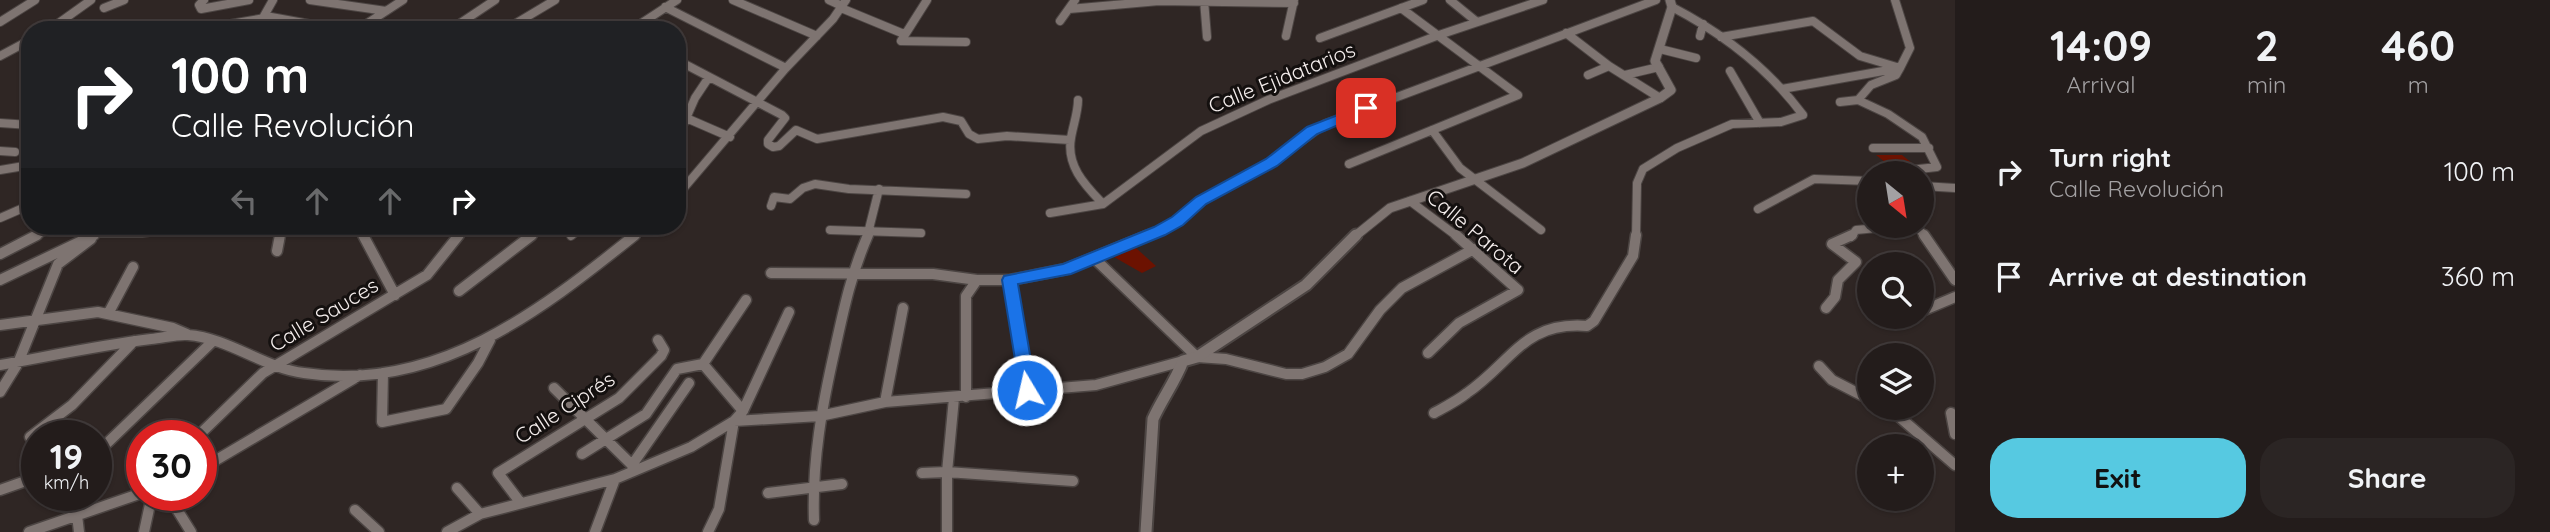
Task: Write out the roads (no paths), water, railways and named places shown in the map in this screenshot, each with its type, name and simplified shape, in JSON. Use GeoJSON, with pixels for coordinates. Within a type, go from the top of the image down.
{"type":"FeatureCollection","features":[{"type":"Feature","properties":{"kind":"street"},"geometry":{"type":"LineString","coordinates":[[0,22],[35,0]]}},
{"type":"Feature","properties":{"kind":"street"},"geometry":{"type":"LineString","coordinates":[[62,21],[91,0]]}},
{"type":"Feature","properties":{"kind":"street"},"geometry":{"type":"LineString","coordinates":[[104,8],[124,0]]}},
{"type":"Feature","properties":{"kind":"street"},"geometry":{"type":"LineString","coordinates":[[204,0],[199,5],[201,9],[249,0]]}},
{"type":"Feature","properties":{"kind":"street"},"geometry":{"type":"LineString","coordinates":[[262,21],[273,0]]}},
{"type":"Feature","properties":{"kind":"street"},"geometry":{"type":"LineString","coordinates":[[310,0],[388,11]]}},
{"type":"Feature","properties":{"kind":"street"},"geometry":{"type":"LineString","coordinates":[[372,21],[403,0]]}},
{"type":"Feature","properties":{"kind":"street"},"geometry":{"type":"LineString","coordinates":[[464,21],[495,0]]}},
{"type":"Feature","properties":{"kind":"street"},"geometry":{"type":"LineString","coordinates":[[520,21],[555,0]]}},
{"type":"Feature","properties":{"kind":"street"},"geometry":{"type":"LineString","coordinates":[[645,21],[677,0]]}},
{"type":"Feature","properties":{"kind":"street"},"geometry":{"type":"LineString","coordinates":[[733,0],[817,36]]}},
{"type":"Feature","properties":{"kind":"street"},"geometry":{"type":"LineString","coordinates":[[829,0],[902,38],[966,42]]}},
{"type":"Feature","properties":{"kind":"street"},"geometry":{"type":"LineString","coordinates":[[902,38],[927,0]]}},
{"type":"Feature","properties":{"kind":"street"},"geometry":{"type":"LineString","coordinates":[[1060,21],[1075,0]]}},
{"type":"Feature","properties":{"kind":"street"},"geometry":{"type":"LineString","coordinates":[[1320,38],[1423,0]]}},
{"type":"Feature","properties":{"kind":"street"},"geometry":{"type":"LineString","coordinates":[[1450,0],[1477,22]]}},
{"type":"Feature","properties":{"kind":"street","name":"Calle Ejidatarios"},"geometry":{"type":"LineString","coordinates":[[1050,213],[1103,204],[1200,131],[1268,100],[1439,35],[1543,0]]}},
{"type":"Feature","properties":{"kind":"street"},"geometry":{"type":"LineString","coordinates":[[771,273],[933,274],[977,280],[1010,280],[1066,269],[1169,226],[1201,201],[1271,163],[1325,124],[1641,2],[1656,0]]}},
{"type":"Feature","properties":{"kind":"street"},"geometry":{"type":"LineString","coordinates":[[1858,100],[1871,85],[1896,75],[1910,48],[1895,0]]}},
{"type":"Feature","properties":{"kind":"street"},"geometry":{"type":"LineString","coordinates":[[382,1],[388,11]]}},
{"type":"Feature","properties":{"kind":"street"},"geometry":{"type":"LineString","coordinates":[[1069,9],[1159,1],[1294,1],[1286,36]]}},
{"type":"Feature","properties":{"kind":"street"},"geometry":{"type":"LineString","coordinates":[[1204,1],[1207,37]]}},
{"type":"Feature","properties":{"kind":"street"},"geometry":{"type":"LineString","coordinates":[[733,421],[820,416],[885,402],[1096,385],[1197,357],[1305,286],[1373,219],[1410,201],[1523,163],[1660,98],[1671,90],[1654,61],[1660,48],[1671,3],[1721,37],[1782,89],[1804,115],[1781,122],[1732,124],[1677,148],[1643,169],[1637,183],[1636,243],[1633,256],[1594,321],[1587,326],[1563,324],[1535,334],[1468,393],[1434,413]]}},
{"type":"Feature","properties":{"kind":"street"},"geometry":{"type":"LineString","coordinates":[[686,186],[843,5]]}},
{"type":"Feature","properties":{"kind":"street"},"geometry":{"type":"LineString","coordinates":[[665,8],[786,68]]}},
{"type":"Feature","properties":{"kind":"street"},"geometry":{"type":"LineString","coordinates":[[1349,164],[1518,95],[1401,8]]}},
{"type":"Feature","properties":{"kind":"street"},"geometry":{"type":"LineString","coordinates":[[243,21],[264,17],[288,21]]}},
{"type":"Feature","properties":{"kind":"street"},"geometry":{"type":"LineString","coordinates":[[1721,37],[1813,21],[1860,56],[1900,68]]}},
{"type":"Feature","properties":{"kind":"street"},"geometry":{"type":"LineString","coordinates":[[1700,36],[1703,24]]}},
{"type":"Feature","properties":{"kind":"street"},"geometry":{"type":"LineString","coordinates":[[1566,33],[1609,66],[1660,98]]}},
{"type":"Feature","properties":{"kind":"street"},"geometry":{"type":"LineString","coordinates":[[0,56],[21,45]]}},
{"type":"Feature","properties":{"kind":"street"},"geometry":{"type":"LineString","coordinates":[[1660,48],[1696,58]]}},
{"type":"Feature","properties":{"kind":"street"},"geometry":{"type":"LineString","coordinates":[[686,65],[785,118],[773,132],[768,144],[773,147],[779,146],[800,129],[811,138],[943,117],[961,121],[969,134],[978,139],[1007,136],[1070,140]]}},
{"type":"Feature","properties":{"kind":"street"},"geometry":{"type":"LineString","coordinates":[[1588,75],[1609,66]]}},
{"type":"Feature","properties":{"kind":"street"},"geometry":{"type":"LineString","coordinates":[[1625,75],[1658,68]]}},
{"type":"Feature","properties":{"kind":"street"},"geometry":{"type":"LineString","coordinates":[[1782,89],[1900,68]]}},
{"type":"Feature","properties":{"kind":"street"},"geometry":{"type":"LineString","coordinates":[[1730,71],[1760,123]]}},
{"type":"Feature","properties":{"kind":"street"},"geometry":{"type":"LineString","coordinates":[[709,77],[687,120],[730,137]]}},
{"type":"Feature","properties":{"kind":"street"},"geometry":{"type":"LineString","coordinates":[[1078,100],[1078,120],[1070,140],[1072,168],[1103,204]]}},
{"type":"Feature","properties":{"kind":"street"},"geometry":{"type":"LineString","coordinates":[[1840,102],[1858,100],[1903,123],[1922,137],[1937,167],[1934,168]]}},
{"type":"Feature","properties":{"kind":"street"},"geometry":{"type":"LineString","coordinates":[[0,123],[21,124]]}},
{"type":"Feature","properties":{"kind":"street"},"geometry":{"type":"LineString","coordinates":[[1432,130],[1460,167],[1474,180],[1541,230]]}},
{"type":"Feature","properties":{"kind":"street"},"geometry":{"type":"LineString","coordinates":[[1872,148],[1929,148]]}},
{"type":"Feature","properties":{"kind":"street"},"geometry":{"type":"LineString","coordinates":[[0,151],[15,152]]}},
{"type":"Feature","properties":{"kind":"street"},"geometry":{"type":"LineString","coordinates":[[0,170],[21,166]]}},
{"type":"Feature","properties":{"kind":"street"},"geometry":{"type":"LineString","coordinates":[[1758,209],[1814,179],[1857,181]]}},
{"type":"Feature","properties":{"kind":"street"},"geometry":{"type":"LineString","coordinates":[[771,206],[775,196],[788,198],[815,184],[849,189],[966,194]]}},
{"type":"Feature","properties":{"kind":"street"},"geometry":{"type":"LineString","coordinates":[[1934,187],[1955,188]]}},
{"type":"Feature","properties":{"kind":"street"},"geometry":{"type":"LineString","coordinates":[[814,520],[813,486],[820,416],[851,274],[869,232],[879,189]]}},
{"type":"Feature","properties":{"kind":"street","name":"Calle Parota"},"geometry":{"type":"LineString","coordinates":[[1410,201],[1474,249],[1518,290],[1460,321],[1446,332],[1428,353]]}},
{"type":"Feature","properties":{"kind":"street"},"geometry":{"type":"LineString","coordinates":[[0,218],[21,209]]}},
{"type":"Feature","properties":{"kind":"street"},"geometry":{"type":"LineString","coordinates":[[830,230],[921,233]]}},
{"type":"Feature","properties":{"kind":"street"},"geometry":{"type":"LineString","coordinates":[[1826,308],[1835,297],[1838,280],[1856,262],[1832,243],[1850,237],[1857,230]]}},
{"type":"Feature","properties":{"kind":"street"},"geometry":{"type":"LineString","coordinates":[[0,254],[37,235]]}},
{"type":"Feature","properties":{"kind":"street"},"geometry":{"type":"LineString","coordinates":[[0,280],[88,235]]}},
{"type":"Feature","properties":{"kind":"street"},"geometry":{"type":"LineString","coordinates":[[0,392],[18,363],[58,264],[90,235]]}},
{"type":"Feature","properties":{"kind":"street"},"geometry":{"type":"LineString","coordinates":[[277,251],[280,235]]}},
{"type":"Feature","properties":{"kind":"street"},"geometry":{"type":"LineString","coordinates":[[363,235],[395,295]]}},
{"type":"Feature","properties":{"kind":"street","name":"Calle Sauces"},"geometry":{"type":"LineString","coordinates":[[215,420],[263,373],[428,275],[460,235]]}},
{"type":"Feature","properties":{"kind":"street"},"geometry":{"type":"LineString","coordinates":[[459,290],[532,235]]}},
{"type":"Feature","properties":{"kind":"street"},"geometry":{"type":"LineString","coordinates":[[0,325],[98,312],[173,328],[300,373],[328,376],[383,373],[422,365],[490,338],[599,264],[636,235]]}},
{"type":"Feature","properties":{"kind":"street"},"geometry":{"type":"LineString","coordinates":[[1925,238],[1955,280]]}},
{"type":"Feature","properties":{"kind":"street"},"geometry":{"type":"LineString","coordinates":[[1095,259],[1197,357],[1226,359],[1286,374],[1302,374],[1325,367],[1348,354],[1380,310],[1402,288],[1474,249]]}},
{"type":"Feature","properties":{"kind":"street"},"geometry":{"type":"LineString","coordinates":[[108,314],[133,267]]}},
{"type":"Feature","properties":{"kind":"street"},"geometry":{"type":"LineString","coordinates":[[947,532],[947,472],[960,398],[966,296],[977,280]]}},
{"type":"Feature","properties":{"kind":"street"},"geometry":{"type":"LineString","coordinates":[[1010,280],[1027,390]]}},
{"type":"Feature","properties":{"kind":"street"},"geometry":{"type":"LineString","coordinates":[[1934,306],[1955,297]]}},
{"type":"Feature","properties":{"kind":"street"},"geometry":{"type":"LineString","coordinates":[[582,454],[646,414],[677,369],[703,364],[746,300]]}},
{"type":"Feature","properties":{"kind":"street"},"geometry":{"type":"LineString","coordinates":[[885,402],[903,308]]}},
{"type":"Feature","properties":{"kind":"street"},"geometry":{"type":"LineString","coordinates":[[451,531],[480,514],[615,479],[632,467],[691,447],[733,421],[743,411],[789,313]]}},
{"type":"Feature","properties":{"kind":"street"},"geometry":{"type":"LineString","coordinates":[[0,365],[134,341],[188,335]]}},
{"type":"Feature","properties":{"kind":"street"},"geometry":{"type":"LineString","coordinates":[[383,373],[382,422],[446,408],[478,363],[490,338]]}},
{"type":"Feature","properties":{"kind":"street","name":"Calle Ciprés"},"geometry":{"type":"LineString","coordinates":[[520,502],[498,473],[619,398],[636,384],[664,350],[658,340]]}},
{"type":"Feature","properties":{"kind":"street"},"geometry":{"type":"LineString","coordinates":[[54,420],[134,341]]}},
{"type":"Feature","properties":{"kind":"street"},"geometry":{"type":"LineString","coordinates":[[112,438],[213,341]]}},
{"type":"Feature","properties":{"kind":"street"},"geometry":{"type":"LineString","coordinates":[[1146,532],[1153,419],[1183,361]]}},
{"type":"Feature","properties":{"kind":"street"},"geometry":{"type":"LineString","coordinates":[[703,364],[743,411]]}},
{"type":"Feature","properties":{"kind":"street"},"geometry":{"type":"LineString","coordinates":[[1819,366],[1832,380],[1857,392]]}},
{"type":"Feature","properties":{"kind":"street"},"geometry":{"type":"LineString","coordinates":[[217,460],[362,374]]}},
{"type":"Feature","properties":{"kind":"street"},"geometry":{"type":"LineString","coordinates":[[632,467],[689,383]]}},
{"type":"Feature","properties":{"kind":"street"},"geometry":{"type":"LineString","coordinates":[[554,387],[632,467]]}},
{"type":"Feature","properties":{"kind":"street"},"geometry":{"type":"LineString","coordinates":[[1939,409],[1953,414],[1955,434]]}},
{"type":"Feature","properties":{"kind":"street"},"geometry":{"type":"LineString","coordinates":[[1909,420],[1924,442],[1955,465]]}},
{"type":"Feature","properties":{"kind":"street"},"geometry":{"type":"LineString","coordinates":[[708,532],[719,509],[733,421]]}},
{"type":"Feature","properties":{"kind":"street"},"geometry":{"type":"LineString","coordinates":[[922,473],[947,472],[1073,481]]}},
{"type":"Feature","properties":{"kind":"street"},"geometry":{"type":"LineString","coordinates":[[595,532],[615,479]]}},
{"type":"Feature","properties":{"kind":"street"},"geometry":{"type":"LineString","coordinates":[[0,490],[21,483]]}},
{"type":"Feature","properties":{"kind":"street"},"geometry":{"type":"LineString","coordinates":[[768,493],[842,484]]}},
{"type":"Feature","properties":{"kind":"street"},"geometry":{"type":"LineString","coordinates":[[457,488],[480,514]]}},
{"type":"Feature","properties":{"kind":"street"},"geometry":{"type":"LineString","coordinates":[[29,532],[126,499]]}},
{"type":"Feature","properties":{"kind":"street"},"geometry":{"type":"LineString","coordinates":[[355,510],[377,532]]}},
{"type":"Feature","properties":{"kind":"street"},"geometry":{"type":"LineString","coordinates":[[144,532],[149,511]]}},
{"type":"Feature","properties":{"kind":"street"},"geometry":{"type":"LineString","coordinates":[[178,511],[191,532]]}},
{"type":"Feature","properties":{"kind":"street"},"geometry":{"type":"LineString","coordinates":[[77,516],[79,532]]}}]}
